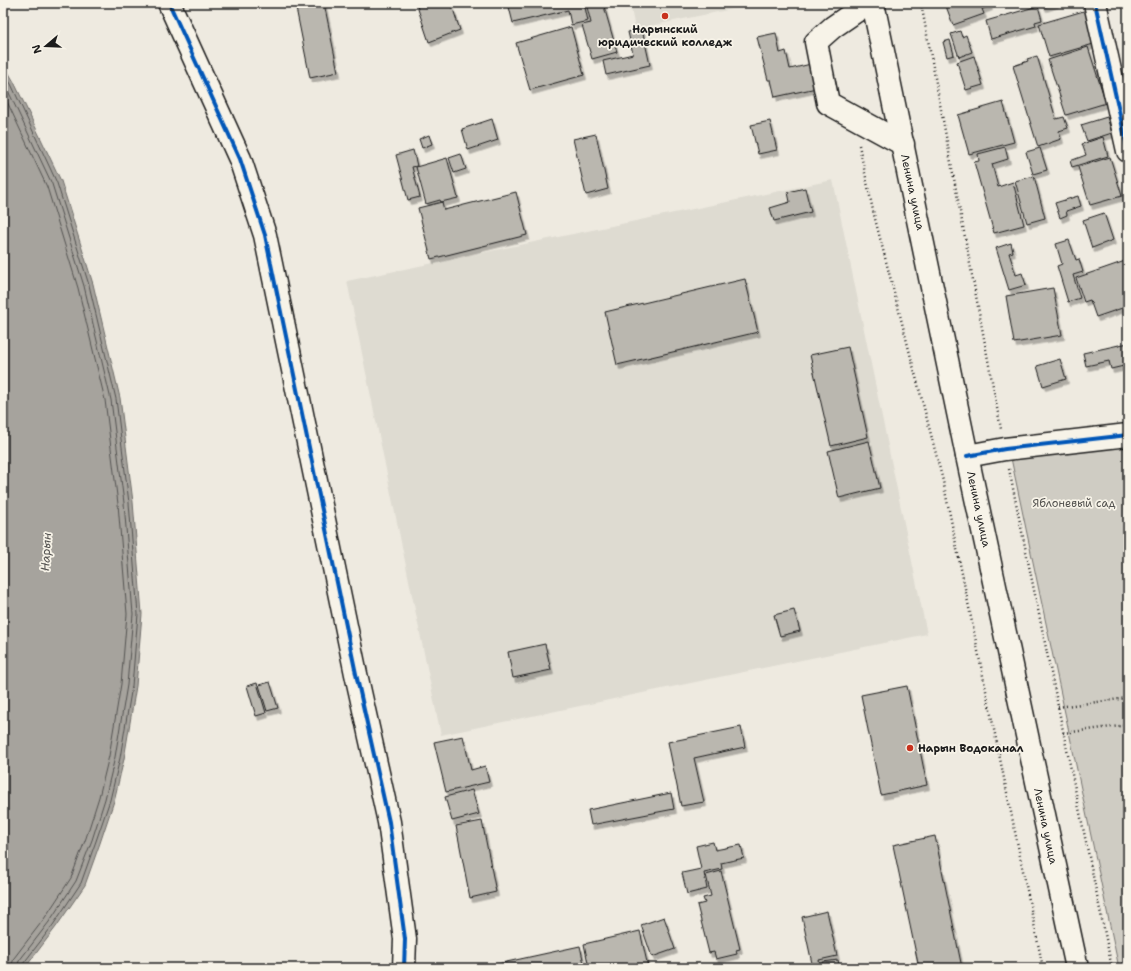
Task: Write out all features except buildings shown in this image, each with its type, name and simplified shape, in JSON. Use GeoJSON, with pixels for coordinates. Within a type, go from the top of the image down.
{"type":"FeatureCollection","features":[{"type":"Feature","properties":{"kind":"street"},"geometry":{"type":"LineString","coordinates":[[169,3],[240,159],[264,235],[356,674],[389,822],[405,939],[404,968]]}},
{"type":"Feature","properties":{"kind":"street"},"geometry":{"type":"LineString","coordinates":[[868,3],[833,27],[816,42],[828,103],[903,144]]}},
{"type":"Feature","properties":{"kind":"street","name":"Ленина улица"},"geometry":{"type":"LineString","coordinates":[[873,3],[967,456],[1077,968]]}},
{"type":"Feature","properties":{"kind":"street"},"geometry":{"type":"LineString","coordinates":[[1095,3],[1128,151]]}},
{"type":"Feature","properties":{"kind":"street"},"geometry":{"type":"LineString","coordinates":[[967,456],[1005,449],[1128,435]]}},
{"type":"Feature","properties":{"kind":"path"},"geometry":{"type":"LineString","coordinates":[[921,3],[1005,449],[1112,968]]}},
{"type":"Feature","properties":{"kind":"path"},"geometry":{"type":"LineString","coordinates":[[853,117],[874,215],[943,481],[1043,968]]}},
{"type":"Feature","properties":{"kind":"path"},"geometry":{"type":"LineString","coordinates":[[1058,707],[1128,698]]}},
{"type":"Feature","properties":{"kind":"path"},"geometry":{"type":"LineString","coordinates":[[1064,733],[1128,725]]}},
{"type":"Feature","properties":{"kind":"shaded area","name":"Нарынский юридический колледж"},"geometry":{"type":"Polygon","coordinates":[[[630,3],[761,3],[635,29],[630,3]]]}},
{"type":"Feature","properties":{"kind":"shaded area"},"geometry":{"type":"Polygon","coordinates":[[[833,180],[927,634],[441,735],[347,281],[833,180]]]}},
{"type":"Feature","properties":{"kind":"green space","name":"Яблоневый сад"},"geometry":{"type":"Polygon","coordinates":[[[1128,440],[1128,968],[1119,968],[1011,458],[1128,440]]]}},
{"type":"Feature","properties":{"kind":"water","name":"Нарын"},"geometry":{"type":"Polygon","coordinates":[[[3,63],[14,82],[61,181],[93,284],[120,398],[133,502],[142,614],[136,686],[124,759],[114,801],[85,885],[25,968],[3,968],[3,63]]]}},
{"type":"Feature","properties":{"kind":"cycle path"},"geometry":{"type":"LineString","coordinates":[[169,3],[240,159],[265,235],[356,674],[389,822],[405,939],[404,968]]}},
{"type":"Feature","properties":{"kind":"cycle path"},"geometry":{"type":"LineString","coordinates":[[1095,3],[1128,151]]}},
{"type":"Feature","properties":{"kind":"cycle path"},"geometry":{"type":"LineString","coordinates":[[967,456],[1005,449],[1128,435]]}},
{"type":"Feature","properties":{"kind":"place","name":"Нарынский юридический колледж"},"geometry":{"type":"Point","coordinates":[665,16]}},
{"type":"Feature","properties":{"kind":"place","name":"Нарын Водоканал"},"geometry":{"type":"Point","coordinates":[910,748]}}]}
